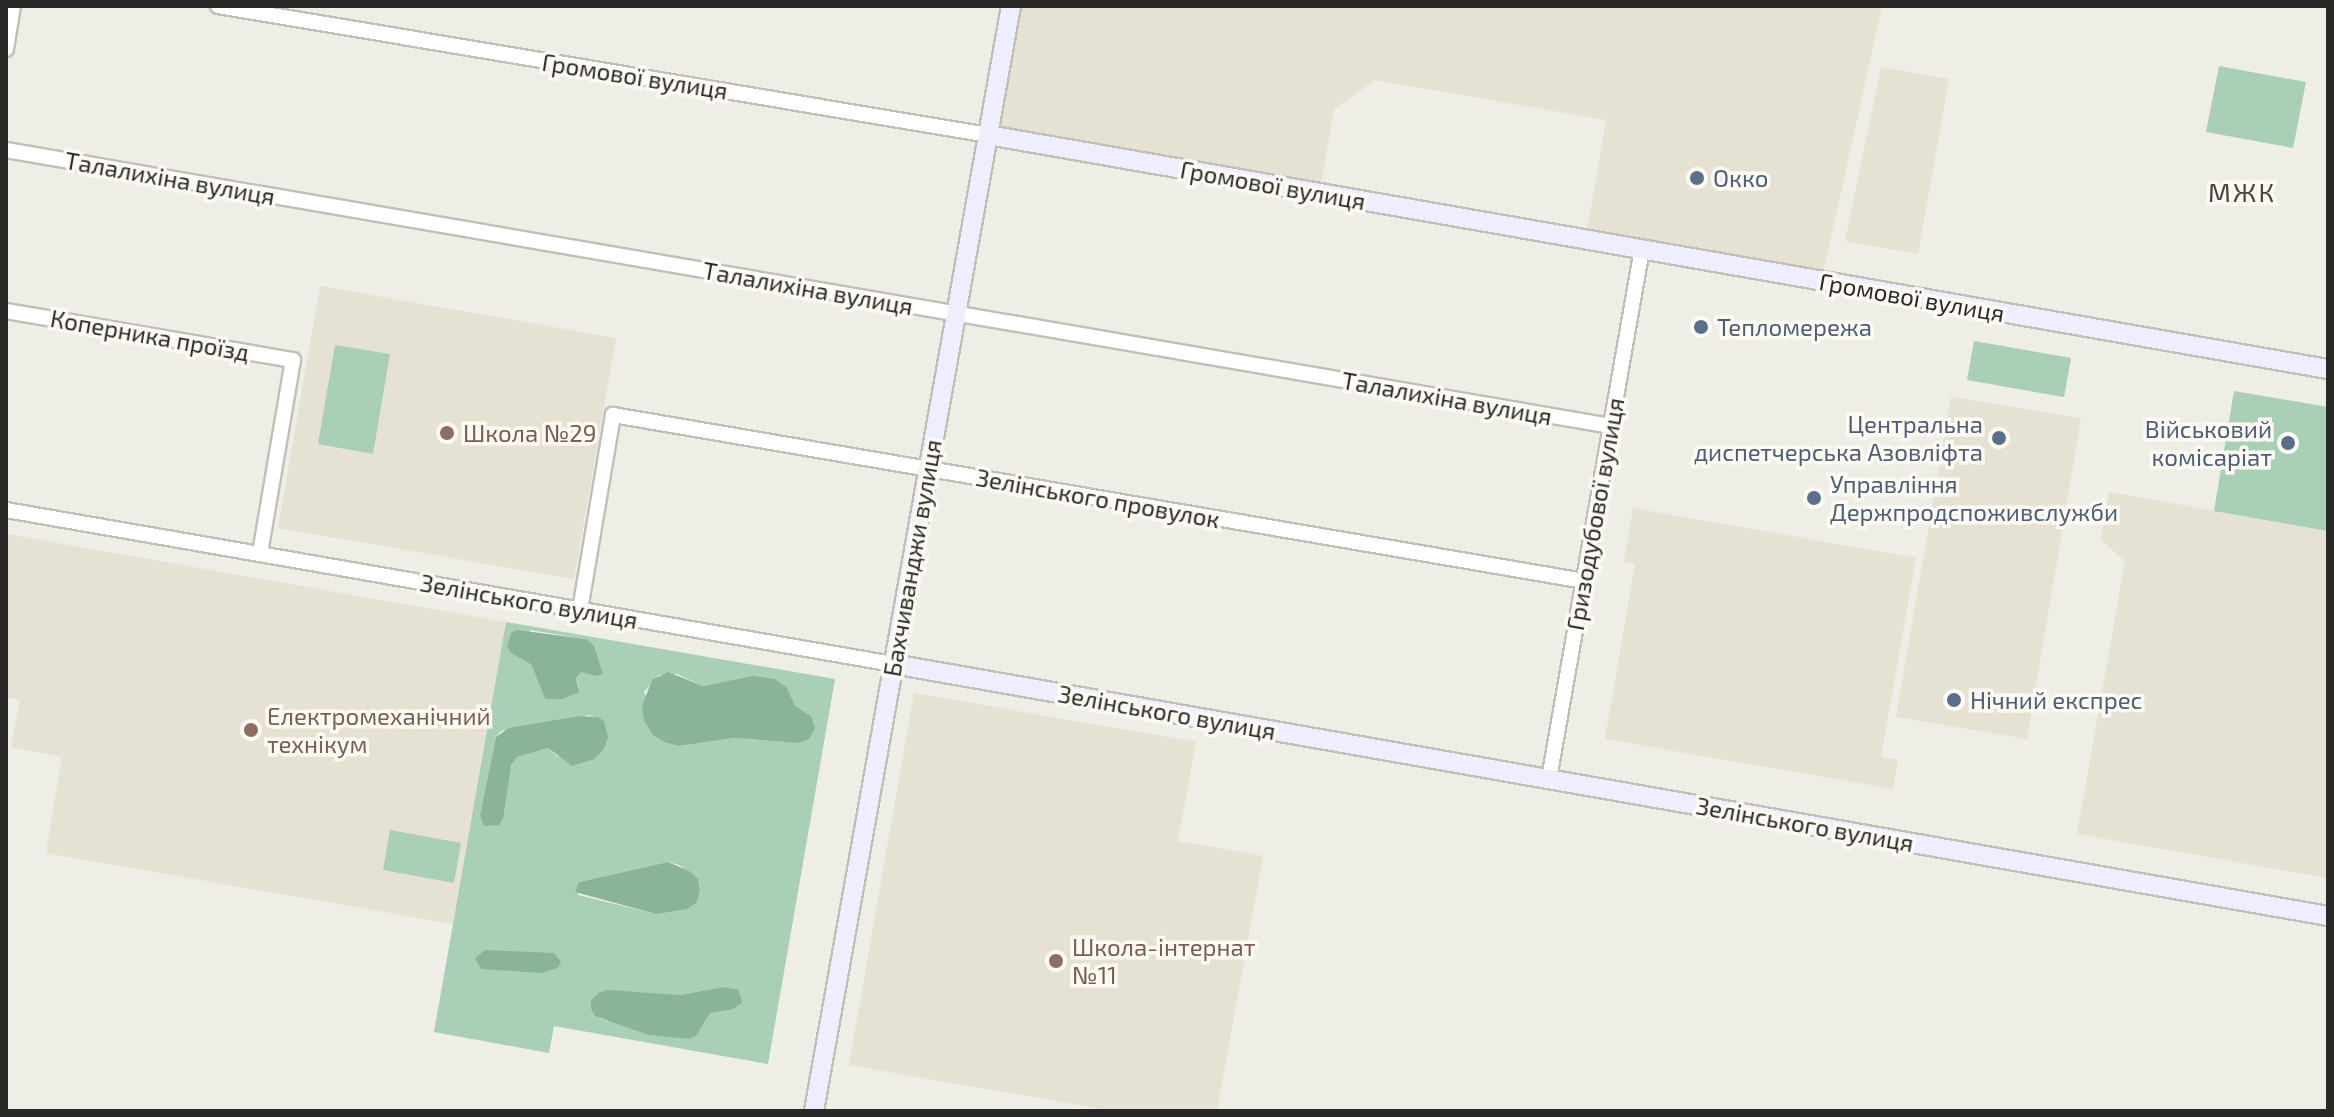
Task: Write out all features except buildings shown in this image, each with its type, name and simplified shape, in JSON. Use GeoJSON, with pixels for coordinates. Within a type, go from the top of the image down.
{"type":"FeatureCollection","features":[{"type":"Feature","properties":{"kind":"street"},"geometry":{"type":"LineString","coordinates":[[6,49],[13,6]]}},
{"type":"Feature","properties":{"kind":"street","name":"Громової вулиця"},"geometry":{"type":"LineString","coordinates":[[218,6],[988,135],[2328,369]]}},
{"type":"Feature","properties":{"kind":"street","name":"Бахчиванджи вулиця"},"geometry":{"type":"LineString","coordinates":[[814,1111],[1011,6]]}},
{"type":"Feature","properties":{"kind":"street","name":"Талалихіна вулиця"},"geometry":{"type":"LineString","coordinates":[[6,150],[1611,426]]}},
{"type":"Feature","properties":{"kind":"street","name":"Гризодубової вулиця"},"geometry":{"type":"LineString","coordinates":[[1549,779],[1642,249]]}},
{"type":"Feature","properties":{"kind":"street","name":"Коперника проїзд"},"geometry":{"type":"LineString","coordinates":[[6,311],[293,360],[260,554]]}},
{"type":"Feature","properties":{"kind":"street","name":"Зелінського провулок"},"geometry":{"type":"LineString","coordinates":[[580,610],[613,415],[1584,581]]}},
{"type":"Feature","properties":{"kind":"street","name":"Зелінського вулиця"},"geometry":{"type":"LineString","coordinates":[[6,510],[2328,916]]}},
{"type":"Feature","properties":{"kind":"shaded area"},"geometry":{"type":"Polygon","coordinates":[[[1021,6],[1882,6],[1823,274],[1587,231],[1606,120],[1375,80],[1334,109],[1321,184],[999,128],[1021,6]]]}},
{"type":"Feature","properties":{"kind":"shaded area"},"geometry":{"type":"Polygon","coordinates":[[[1881,67],[1949,79],[1918,254],[1845,241],[1881,67]]]}},
{"type":"Feature","properties":{"kind":"shaded area","name":"Школа №29"},"geometry":{"type":"Polygon","coordinates":[[[320,286],[616,338],[574,579],[278,528],[320,286]]]}},
{"type":"Feature","properties":{"kind":"shaded area"},"geometry":{"type":"Polygon","coordinates":[[[1951,397],[2081,418],[2027,739],[1896,717],[1951,397]]]}},
{"type":"Feature","properties":{"kind":"shaded area"},"geometry":{"type":"Polygon","coordinates":[[[2109,492],[2328,531],[2328,878],[2077,834],[2125,561],[2101,540],[2109,492]]]}},
{"type":"Feature","properties":{"kind":"shaded area"},"geometry":{"type":"Polygon","coordinates":[[[1633,508],[1916,558],[1881,757],[1898,760],[1893,789],[1605,739],[1635,564],[1624,562],[1633,508]]]}},
{"type":"Feature","properties":{"kind":"shaded area","name":"Електромеханічний технікум"},"geometry":{"type":"Polygon","coordinates":[[[6,534],[506,622],[453,924],[46,853],[62,757],[11,747],[20,700],[6,697],[6,534]]]}},
{"type":"Feature","properties":{"kind":"shaded area","name":"Школа-інтернат №11"},"geometry":{"type":"Polygon","coordinates":[[[914,693],[1196,742],[1178,841],[1263,856],[1217,1111],[1113,1111],[849,1065],[914,693]]]}},
{"type":"Feature","properties":{"kind":"green space"},"geometry":{"type":"Polygon","coordinates":[[[2219,66],[2306,82],[2293,148],[2206,132],[2219,66]]]}},
{"type":"Feature","properties":{"kind":"green space"},"geometry":{"type":"Polygon","coordinates":[[[1974,341],[2071,358],[2064,397],[1967,380],[1974,341]]]}},
{"type":"Feature","properties":{"kind":"green space"},"geometry":{"type":"Polygon","coordinates":[[[335,345],[390,354],[373,454],[318,444],[335,345]]]}},
{"type":"Feature","properties":{"kind":"green space"},"geometry":{"type":"Polygon","coordinates":[[[2234,391],[2328,407],[2328,531],[2214,511],[2234,391]]]}},
{"type":"Feature","properties":{"kind":"green space"},"geometry":{"type":"Polygon","coordinates":[[[506,622],[835,679],[768,1064],[554,1026],[549,1053],[434,1032],[506,622]],[[530,630],[531,664],[545,699],[579,687],[576,678],[581,671],[596,676],[586,639],[530,630]],[[677,674],[659,675],[644,692],[666,743],[680,746],[735,738],[798,743],[811,716],[794,706],[787,688],[735,680],[703,686],[677,674]],[[589,715],[501,731],[496,737],[480,815],[517,757],[548,748],[558,757],[604,721],[589,715]],[[668,862],[579,882],[578,895],[656,914],[697,902],[700,890],[698,879],[679,865],[668,862]],[[724,987],[679,995],[598,993],[592,999],[591,1009],[595,1016],[690,1039],[696,1036],[710,1013],[731,1010],[724,987]]]}},
{"type":"Feature","properties":{"kind":"green space"},"geometry":{"type":"Polygon","coordinates":[[[517,630],[586,639],[594,646],[603,674],[596,676],[581,672],[576,678],[579,692],[563,699],[545,699],[531,664],[511,653],[507,646],[511,633],[517,630]]]}},
{"type":"Feature","properties":{"kind":"green space"},"geometry":{"type":"Polygon","coordinates":[[[668,672],[703,686],[753,676],[775,679],[787,688],[795,706],[811,716],[815,728],[809,739],[798,743],[735,738],[679,746],[666,743],[653,735],[644,720],[642,706],[652,680],[668,672]]]}},
{"type":"Feature","properties":{"kind":"green space"},"geometry":{"type":"Polygon","coordinates":[[[580,716],[598,717],[604,721],[608,737],[604,749],[594,759],[572,766],[548,748],[517,757],[511,766],[503,818],[499,825],[484,826],[480,815],[496,737],[509,728],[580,716]]]}},
{"type":"Feature","properties":{"kind":"green space"},"geometry":{"type":"Polygon","coordinates":[[[390,830],[461,843],[454,883],[383,870],[390,830]]]}},
{"type":"Feature","properties":{"kind":"green space"},"geometry":{"type":"Polygon","coordinates":[[[668,862],[689,871],[698,879],[700,890],[697,902],[687,909],[656,914],[575,892],[579,882],[668,862]]]}},
{"type":"Feature","properties":{"kind":"green space"},"geometry":{"type":"Polygon","coordinates":[[[485,950],[554,953],[561,962],[558,968],[541,973],[481,969],[475,958],[485,950]]]}},
{"type":"Feature","properties":{"kind":"green space"},"geometry":{"type":"Polygon","coordinates":[[[724,987],[739,990],[742,1003],[731,1010],[710,1013],[696,1036],[690,1039],[649,1035],[595,1016],[591,1009],[591,1000],[598,993],[608,990],[679,995],[724,987]]]}},
{"type":"Feature","properties":{"kind":"place","name":"Окко"},"geometry":{"type":"Point","coordinates":[1697,178]}},
{"type":"Feature","properties":{"kind":"place","name":"Тепломережа"},"geometry":{"type":"Point","coordinates":[1701,327]}},
{"type":"Feature","properties":{"kind":"place","name":"Школа №29"},"geometry":{"type":"Point","coordinates":[447,433]}},
{"type":"Feature","properties":{"kind":"place","name":"Центральна диспетчерська Азовліфта"},"geometry":{"type":"Point","coordinates":[1999,438]}},
{"type":"Feature","properties":{"kind":"place","name":"Військовий комісаріат"},"geometry":{"type":"Point","coordinates":[2288,443]}},
{"type":"Feature","properties":{"kind":"place","name":"Управління Держпродспоживслужби"},"geometry":{"type":"Point","coordinates":[1814,498]}},
{"type":"Feature","properties":{"kind":"place","name":"Нічний експрес"},"geometry":{"type":"Point","coordinates":[1954,700]}},
{"type":"Feature","properties":{"kind":"place","name":"Електромеханічний технікум"},"geometry":{"type":"Point","coordinates":[251,730]}},
{"type":"Feature","properties":{"kind":"place","name":"Школа-інтернат №11"},"geometry":{"type":"Point","coordinates":[1056,961]}},
{"type":"Feature","properties":{"kind":"district","name":"МЖК"},"geometry":{"type":"Point","coordinates":[2242,192]}}]}
